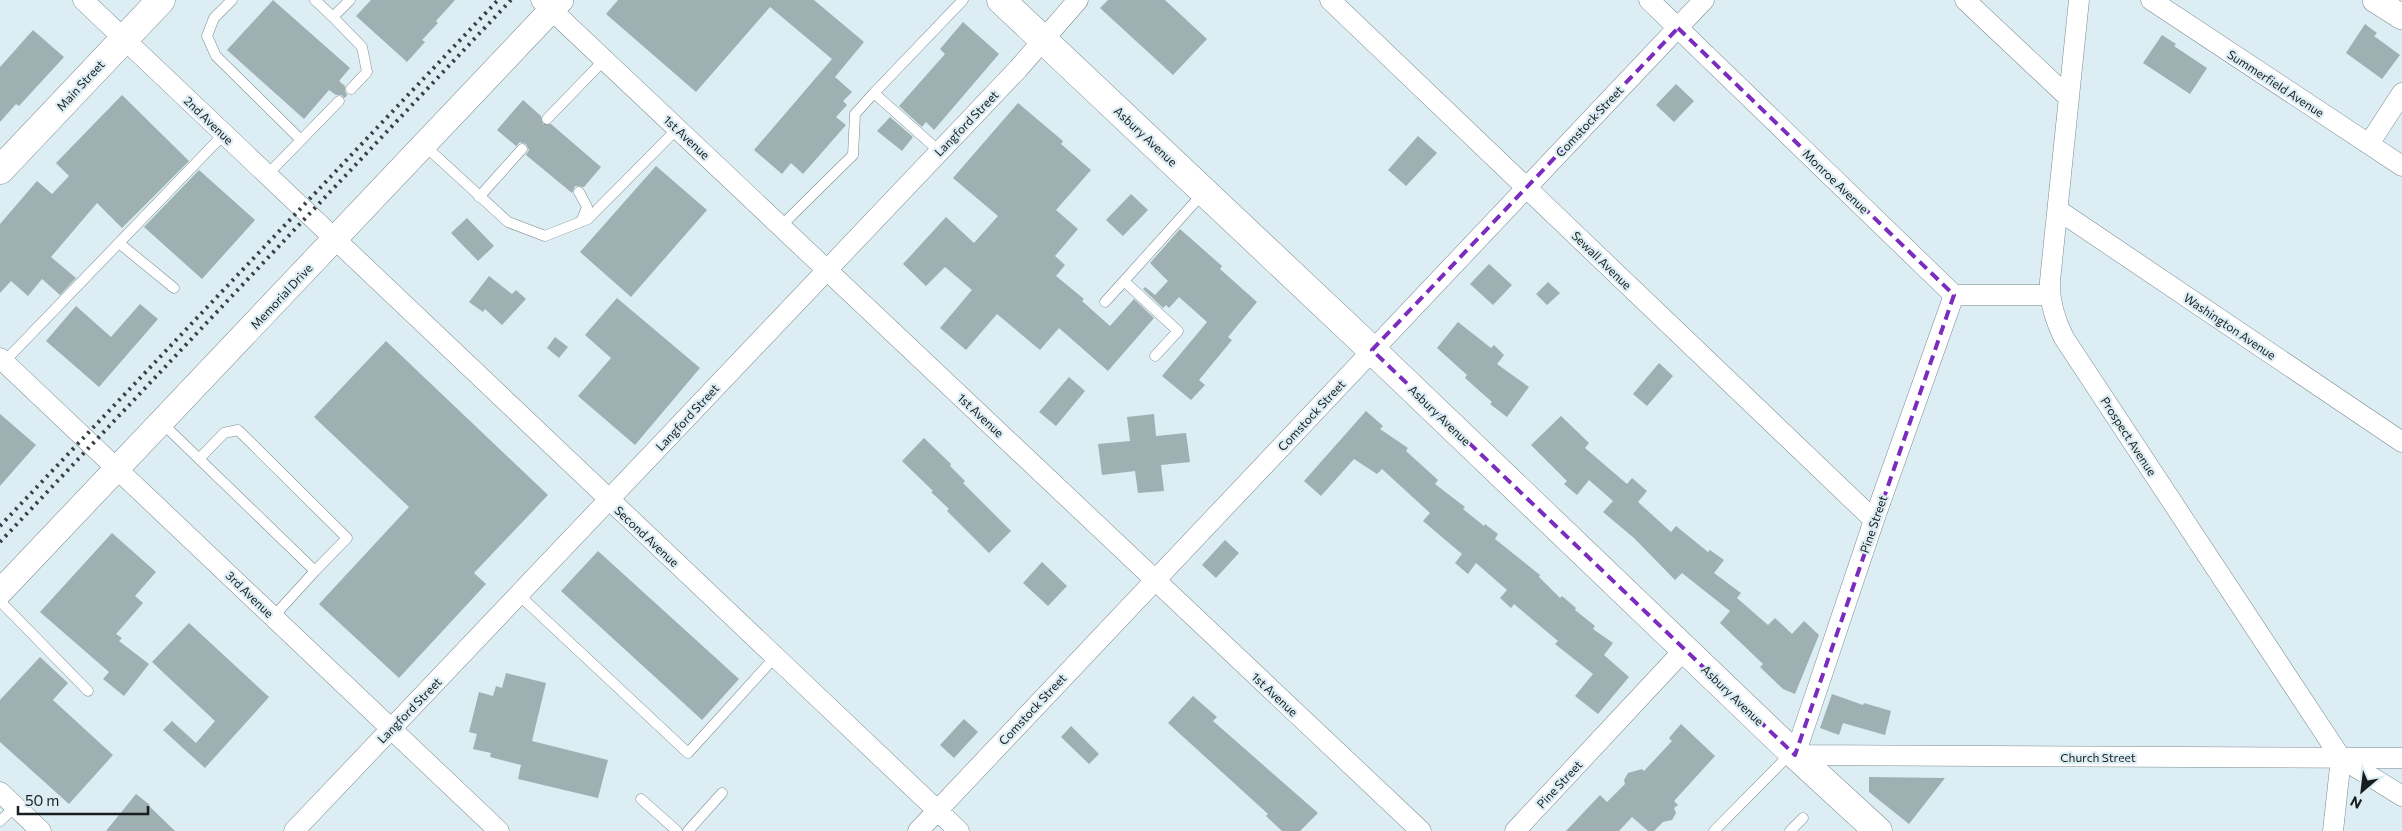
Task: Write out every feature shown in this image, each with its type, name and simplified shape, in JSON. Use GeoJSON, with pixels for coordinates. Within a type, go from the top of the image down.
{"type":"FeatureCollection","features":[{"type":"Feature","properties":{"kind":"main road","name":"Main Street"},"geometry":{"type":"LineString","coordinates":[[0,170],[161,0]]}},
{"type":"Feature","properties":{"kind":"main road","name":"Asbury Avenue"},"geometry":{"type":"LineString","coordinates":[[1001,0],[1372,350],[1793,754],[1878,831]]}},
{"type":"Feature","properties":{"kind":"street","name":"2nd Avenue"},"geometry":{"type":"LineString","coordinates":[[83,0],[335,239]]}},
{"type":"Feature","properties":{"kind":"street","name":"Langford Street"},"geometry":{"type":"LineString","coordinates":[[294,831],[939,151],[1078,0]]}},
{"type":"Feature","properties":{"kind":"street","name":"Sewall Avenue"},"geometry":{"type":"LineString","coordinates":[[1330,0],[1874,520]]}},
{"type":"Feature","properties":{"kind":"street","name":"Monroe Avenue"},"geometry":{"type":"LineString","coordinates":[[1649,0],[1954,295]]}},
{"type":"Feature","properties":{"kind":"street","name":"Comstock Street"},"geometry":{"type":"LineString","coordinates":[[918,831],[1704,0]]}},
{"type":"Feature","properties":{"kind":"street"},"geometry":{"type":"LineString","coordinates":[[1966,0],[2068,97]]}},
{"type":"Feature","properties":{"kind":"street","name":"Prospect Avenue"},"geometry":{"type":"LineString","coordinates":[[2079,0],[2050,295],[2058,325],[2064,338],[2341,758]]}},
{"type":"Feature","properties":{"kind":"street","name":"Summerfield Avenue"},"geometry":{"type":"LineString","coordinates":[[2150,0],[2402,166]]}},
{"type":"Feature","properties":{"kind":"street"},"geometry":{"type":"LineString","coordinates":[[2376,0],[2402,18]]}},
{"type":"Feature","properties":{"kind":"street","name":"1st Avenue"},"geometry":{"type":"LineString","coordinates":[[551,3],[605,59],[1420,831]]}},
{"type":"Feature","properties":{"kind":"street","name":"Memorial Drive"},"geometry":{"type":"LineString","coordinates":[[0,592],[424,145],[551,3]]}},
{"type":"Feature","properties":{"kind":"street"},"geometry":{"type":"LineString","coordinates":[[2369,144],[2402,93]]}},
{"type":"Feature","properties":{"kind":"street","name":"Washington Avenue"},"geometry":{"type":"LineString","coordinates":[[2058,210],[2402,442]]}},
{"type":"Feature","properties":{"kind":"street","name":"Second Avenue"},"geometry":{"type":"LineString","coordinates":[[335,239],[959,831]]}},
{"type":"Feature","properties":{"kind":"street"},"geometry":{"type":"LineString","coordinates":[[1954,295],[2050,295]]}},
{"type":"Feature","properties":{"kind":"street","name":"Pine Street"},"geometry":{"type":"LineString","coordinates":[[1793,754],[1954,295]]}},
{"type":"Feature","properties":{"kind":"street","name":"3rd Avenue"},"geometry":{"type":"LineString","coordinates":[[2,360],[499,831]]}},
{"type":"Feature","properties":{"kind":"street","name":"Pine Street"},"geometry":{"type":"LineString","coordinates":[[1515,831],[1685,650]]}},
{"type":"Feature","properties":{"kind":"street","name":"Church Street"},"geometry":{"type":"LineString","coordinates":[[1793,754],[2402,758]]}},
{"type":"Feature","properties":{"kind":"street"},"geometry":{"type":"LineString","coordinates":[[2333,831],[2341,758],[2402,796]]}},
{"type":"Feature","properties":{"kind":"street"},"geometry":{"type":"LineString","coordinates":[[0,792],[41,831]]}},
{"type":"Feature","properties":{"kind":"lane"},"geometry":{"type":"LineString","coordinates":[[232,0],[214,18],[207,36],[216,56],[301,140]]}},
{"type":"Feature","properties":{"kind":"lane"},"geometry":{"type":"LineString","coordinates":[[315,0],[362,47],[368,72],[351,89]]}},
{"type":"Feature","properties":{"kind":"lane"},"geometry":{"type":"LineString","coordinates":[[333,17],[350,0]]}},
{"type":"Feature","properties":{"kind":"lane"},"geometry":{"type":"LineString","coordinates":[[781,226],[853,154],[854,114],[963,0]]}},
{"type":"Feature","properties":{"kind":"lane"},"geometry":{"type":"LineString","coordinates":[[547,119],[605,59]]}},
{"type":"Feature","properties":{"kind":"lane"},"geometry":{"type":"LineString","coordinates":[[874,93],[939,151]]}},
{"type":"Feature","properties":{"kind":"lane"},"geometry":{"type":"LineString","coordinates":[[267,175],[339,101]]}},
{"type":"Feature","properties":{"kind":"lane"},"geometry":{"type":"LineString","coordinates":[[424,145],[508,222],[545,236],[588,219],[678,128]]}},
{"type":"Feature","properties":{"kind":"lane"},"geometry":{"type":"LineString","coordinates":[[2,360],[224,134]]}},
{"type":"Feature","properties":{"kind":"lane"},"geometry":{"type":"LineString","coordinates":[[479,196],[522,150]]}},
{"type":"Feature","properties":{"kind":"lane"},"geometry":{"type":"LineString","coordinates":[[579,192],[587,207],[581,222]]}},
{"type":"Feature","properties":{"kind":"lane"},"geometry":{"type":"LineString","coordinates":[[1105,302],[1205,192]]}},
{"type":"Feature","properties":{"kind":"lane"},"geometry":{"type":"LineString","coordinates":[[119,243],[174,288]]}},
{"type":"Feature","properties":{"kind":"lane"},"geometry":{"type":"LineString","coordinates":[[1124,281],[1178,331],[1155,356]]}},
{"type":"Feature","properties":{"kind":"lane"},"geometry":{"type":"LineString","coordinates":[[161,422],[315,571]]}},
{"type":"Feature","properties":{"kind":"lane"},"geometry":{"type":"LineString","coordinates":[[199,459],[224,433],[238,430],[347,538],[273,617]]}},
{"type":"Feature","properties":{"kind":"lane"},"geometry":{"type":"LineString","coordinates":[[519,594],[688,752],[775,657]]}},
{"type":"Feature","properties":{"kind":"lane"},"geometry":{"type":"LineString","coordinates":[[0,601],[88,691]]}},
{"type":"Feature","properties":{"kind":"lane"},"geometry":{"type":"LineString","coordinates":[[1714,831],[1793,754]]}},
{"type":"Feature","properties":{"kind":"lane"},"geometry":{"type":"LineString","coordinates":[[688,831],[722,793]]}},
{"type":"Feature","properties":{"kind":"lane"},"geometry":{"type":"LineString","coordinates":[[641,799],[677,831]]}},
{"type":"Feature","properties":{"kind":"lane"},"geometry":{"type":"LineString","coordinates":[[0,821],[16,807]]}},
{"type":"Feature","properties":{"kind":"lane"},"geometry":{"type":"LineString","coordinates":[[1790,831],[1803,818]]}},
{"type":"Feature","properties":{"kind":"highlighted area"},"geometry":{"type":"Polygon","coordinates":[[[1678,28],[1954,295],[1795,755],[1372,350],[1678,28]]]}},
{"type":"Feature","properties":{"kind":"building"},"geometry":{"type":"Polygon","coordinates":[[[273,0],[350,68],[339,81],[345,86],[347,95],[345,98],[329,90],[304,119],[227,50],[273,0]]]}},
{"type":"Feature","properties":{"kind":"building"},"geometry":{"type":"Polygon","coordinates":[[[371,0],[455,0],[436,21],[438,23],[422,40],[425,42],[407,62],[356,16],[371,0]]]}},
{"type":"Feature","properties":{"kind":"building"},"geometry":{"type":"Polygon","coordinates":[[[618,0],[814,0],[864,42],[835,77],[852,92],[843,101],[847,105],[836,117],[846,125],[803,174],[791,163],[782,174],[754,150],[832,59],[770,7],[696,92],[606,14],[618,0]]]}},
{"type":"Feature","properties":{"kind":"building"},"geometry":{"type":"Polygon","coordinates":[[[1108,0],[1165,0],[1207,39],[1173,75],[1100,8],[1108,0]]]}},
{"type":"Feature","properties":{"kind":"building"},"geometry":{"type":"Polygon","coordinates":[[[963,22],[999,54],[934,130],[926,122],[922,127],[899,106],[945,54],[940,49],[963,22]]]}},
{"type":"Feature","properties":{"kind":"building"},"geometry":{"type":"Polygon","coordinates":[[[2365,24],[2377,33],[2374,36],[2400,55],[2382,79],[2346,53],[2365,24]]]}},
{"type":"Feature","properties":{"kind":"building"},"geometry":{"type":"Polygon","coordinates":[[[33,30],[64,57],[19,106],[16,104],[0,122],[0,67],[33,30]]]}},
{"type":"Feature","properties":{"kind":"building"},"geometry":{"type":"Polygon","coordinates":[[[2162,35],[2176,44],[2174,46],[2207,68],[2190,94],[2143,63],[2162,35]]]}},
{"type":"Feature","properties":{"kind":"building"},"geometry":{"type":"Polygon","coordinates":[[[1676,84],[1694,101],[1674,122],[1656,105],[1676,84]]]}},
{"type":"Feature","properties":{"kind":"building"},"geometry":{"type":"Polygon","coordinates":[[[122,95],[189,161],[122,228],[97,203],[51,257],[76,278],[60,295],[42,279],[28,296],[11,281],[0,293],[0,224],[37,181],[52,194],[69,176],[56,163],[122,95]]]}},
{"type":"Feature","properties":{"kind":"building"},"geometry":{"type":"Polygon","coordinates":[[[523,100],[541,116],[543,124],[551,124],[601,167],[584,187],[575,186],[572,193],[526,155],[529,150],[526,144],[520,142],[516,146],[497,130],[523,100]]]}},
{"type":"Feature","properties":{"kind":"building"},"geometry":{"type":"Polygon","coordinates":[[[1018,103],[1063,141],[1061,144],[1091,170],[1056,210],[1078,229],[1055,256],[1065,265],[1056,276],[1084,299],[1082,301],[1110,326],[1134,299],[1154,318],[1108,371],[1059,328],[1040,350],[997,314],[966,350],[940,328],[972,290],[945,267],[926,286],[903,264],[946,217],[974,243],[998,216],[953,178],[1018,103]]]}},
{"type":"Feature","properties":{"kind":"building"},"geometry":{"type":"Polygon","coordinates":[[[890,117],[913,137],[902,151],[877,131],[890,117]]]}},
{"type":"Feature","properties":{"kind":"building"},"geometry":{"type":"Polygon","coordinates":[[[1418,136],[1437,153],[1406,186],[1388,170],[1418,136]]]}},
{"type":"Feature","properties":{"kind":"building"},"geometry":{"type":"Polygon","coordinates":[[[656,166],[707,210],[631,297],[580,252],[656,166]]]}},
{"type":"Feature","properties":{"kind":"building"},"geometry":{"type":"Polygon","coordinates":[[[199,170],[255,220],[202,279],[144,227],[199,170]]]}},
{"type":"Feature","properties":{"kind":"building"},"geometry":{"type":"Polygon","coordinates":[[[1131,194],[1148,210],[1123,236],[1106,220],[1131,194]]]}},
{"type":"Feature","properties":{"kind":"building"},"geometry":{"type":"Polygon","coordinates":[[[467,218],[494,246],[478,261],[451,233],[467,218]]]}},
{"type":"Feature","properties":{"kind":"building"},"geometry":{"type":"Polygon","coordinates":[[[1180,229],[1222,266],[1220,269],[1257,302],[1228,337],[1232,340],[1199,380],[1205,385],[1191,400],[1162,376],[1207,322],[1179,297],[1169,308],[1166,305],[1163,308],[1143,289],[1145,287],[1155,295],[1168,281],[1150,263],[1180,229]]]}},
{"type":"Feature","properties":{"kind":"building"},"geometry":{"type":"Polygon","coordinates":[[[1489,264],[1512,285],[1493,305],[1470,284],[1489,264]]]}},
{"type":"Feature","properties":{"kind":"building"},"geometry":{"type":"Polygon","coordinates":[[[489,276],[512,294],[516,290],[526,299],[502,325],[485,309],[483,312],[469,302],[489,276]]]}},
{"type":"Feature","properties":{"kind":"building"},"geometry":{"type":"Polygon","coordinates":[[[1548,282],[1560,293],[1547,305],[1536,294],[1548,282]]]}},
{"type":"Feature","properties":{"kind":"building"},"geometry":{"type":"Polygon","coordinates":[[[617,298],[700,368],[635,445],[578,396],[611,358],[585,335],[617,298]]]}},
{"type":"Feature","properties":{"kind":"building"},"geometry":{"type":"Polygon","coordinates":[[[140,304],[158,319],[99,387],[46,341],[76,306],[111,337],[140,304]]]}},
{"type":"Feature","properties":{"kind":"building"},"geometry":{"type":"Polygon","coordinates":[[[1458,322],[1491,348],[1494,345],[1504,355],[1497,364],[1529,387],[1507,417],[1490,404],[1492,402],[1465,378],[1467,375],[1437,348],[1458,322]]]}},
{"type":"Feature","properties":{"kind":"building"},"geometry":{"type":"Polygon","coordinates":[[[555,337],[568,347],[559,358],[547,348],[555,337]]]}},
{"type":"Feature","properties":{"kind":"building"},"geometry":{"type":"Polygon","coordinates":[[[386,341],[548,495],[474,573],[486,584],[399,678],[319,604],[409,507],[314,417],[386,341]]]}},
{"type":"Feature","properties":{"kind":"building"},"geometry":{"type":"Polygon","coordinates":[[[1659,363],[1673,376],[1647,406],[1633,394],[1659,363]]]}},
{"type":"Feature","properties":{"kind":"building"},"geometry":{"type":"Polygon","coordinates":[[[1069,377],[1085,391],[1056,426],[1039,412],[1069,377]]]}},
{"type":"Feature","properties":{"kind":"building"},"geometry":{"type":"Polygon","coordinates":[[[1366,411],[1383,426],[1380,429],[1408,448],[1406,451],[1438,480],[1435,484],[1465,507],[1463,509],[1484,526],[1485,524],[1498,534],[1495,539],[1540,575],[1539,577],[1560,598],[1562,596],[1576,608],[1575,610],[1595,626],[1593,629],[1613,643],[1604,655],[1629,677],[1598,714],[1575,696],[1593,674],[1555,644],[1558,641],[1514,604],[1511,608],[1500,598],[1507,590],[1476,563],[1468,574],[1455,563],[1462,554],[1423,521],[1430,513],[1382,469],[1377,474],[1354,459],[1321,496],[1304,481],[1366,411]]]}},
{"type":"Feature","properties":{"kind":"building"},"geometry":{"type":"Polygon","coordinates":[[[0,414],[36,445],[0,486],[0,414]]]}},
{"type":"Feature","properties":{"kind":"building"},"geometry":{"type":"Polygon","coordinates":[[[1154,414],[1156,436],[1186,433],[1190,462],[1161,465],[1164,491],[1138,493],[1135,471],[1102,475],[1098,444],[1130,441],[1127,417],[1154,414]]]}},
{"type":"Feature","properties":{"kind":"building"},"geometry":{"type":"Polygon","coordinates":[[[1561,416],[1589,443],[1585,448],[1627,484],[1632,478],[1647,491],[1638,502],[1671,532],[1676,526],[1708,552],[1710,550],[1724,560],[1714,573],[1741,593],[1737,598],[1768,625],[1775,618],[1792,634],[1804,621],[1819,635],[1795,694],[1783,689],[1760,667],[1763,664],[1720,623],[1730,611],[1682,573],[1675,580],[1634,538],[1603,512],[1613,501],[1589,480],[1577,495],[1564,484],[1567,481],[1531,445],[1561,416]]]}},
{"type":"Feature","properties":{"kind":"building"},"geometry":{"type":"Polygon","coordinates":[[[924,438],[951,464],[950,466],[965,481],[963,483],[1011,531],[989,553],[947,511],[949,509],[931,492],[933,491],[902,461],[924,438]]]}},
{"type":"Feature","properties":{"kind":"building"},"geometry":{"type":"Polygon","coordinates":[[[112,533],[156,572],[135,596],[143,603],[116,634],[122,638],[119,641],[149,664],[124,696],[103,679],[109,672],[40,612],[112,533]]]}},
{"type":"Feature","properties":{"kind":"building"},"geometry":{"type":"Polygon","coordinates":[[[1225,540],[1239,553],[1216,578],[1202,565],[1225,540]]]}},
{"type":"Feature","properties":{"kind":"building"},"geometry":{"type":"Polygon","coordinates":[[[598,551],[739,679],[702,720],[561,591],[598,551]]]}},
{"type":"Feature","properties":{"kind":"building"},"geometry":{"type":"Polygon","coordinates":[[[1042,562],[1067,586],[1048,606],[1023,583],[1042,562]]]}},
{"type":"Feature","properties":{"kind":"building"},"geometry":{"type":"Polygon","coordinates":[[[189,623],[269,697],[205,768],[163,730],[172,721],[196,743],[215,721],[152,662],[189,623]]]}},
{"type":"Feature","properties":{"kind":"building"},"geometry":{"type":"Polygon","coordinates":[[[40,657],[68,683],[53,700],[113,755],[69,804],[0,742],[0,700],[40,657]]]}},
{"type":"Feature","properties":{"kind":"building"},"geometry":{"type":"Polygon","coordinates":[[[506,673],[546,683],[532,741],[608,760],[598,798],[518,779],[521,765],[490,757],[491,753],[473,749],[477,734],[469,732],[479,692],[493,696],[496,686],[502,688],[506,673]]]}},
{"type":"Feature","properties":{"kind":"building"},"geometry":{"type":"Polygon","coordinates":[[[1832,694],[1863,705],[1864,703],[1891,711],[1885,735],[1843,723],[1839,735],[1820,728],[1832,694]]]}},
{"type":"Feature","properties":{"kind":"building"},"geometry":{"type":"Polygon","coordinates":[[[1193,696],[1217,717],[1213,721],[1318,813],[1300,831],[1282,831],[1266,816],[1268,814],[1168,723],[1193,696]]]}},
{"type":"Feature","properties":{"kind":"building"},"geometry":{"type":"Polygon","coordinates":[[[964,719],[978,732],[954,758],[940,745],[964,719]]]}},
{"type":"Feature","properties":{"kind":"building"},"geometry":{"type":"Polygon","coordinates":[[[1681,724],[1715,756],[1674,801],[1678,805],[1674,808],[1676,813],[1672,820],[1663,822],[1654,831],[1648,831],[1632,817],[1619,831],[1566,831],[1600,795],[1607,802],[1625,784],[1624,780],[1628,773],[1642,769],[1644,771],[1672,741],[1669,738],[1681,724]]]}},
{"type":"Feature","properties":{"kind":"building"},"geometry":{"type":"Polygon","coordinates":[[[1071,726],[1099,754],[1089,764],[1061,737],[1071,726]]]}},
{"type":"Feature","properties":{"kind":"building"},"geometry":{"type":"Polygon","coordinates":[[[1869,777],[1945,778],[1909,824],[1869,792],[1869,777]]]}},
{"type":"Feature","properties":{"kind":"building"},"geometry":{"type":"Polygon","coordinates":[[[136,794],[150,805],[175,831],[106,831],[136,794]]]}},
{"type":"Feature","properties":{"kind":"railway"},"geometry":{"type":"LineString","coordinates":[[0,526],[498,0]]}},
{"type":"Feature","properties":{"kind":"railway"},"geometry":{"type":"LineString","coordinates":[[0,542],[511,0]]}}]}
